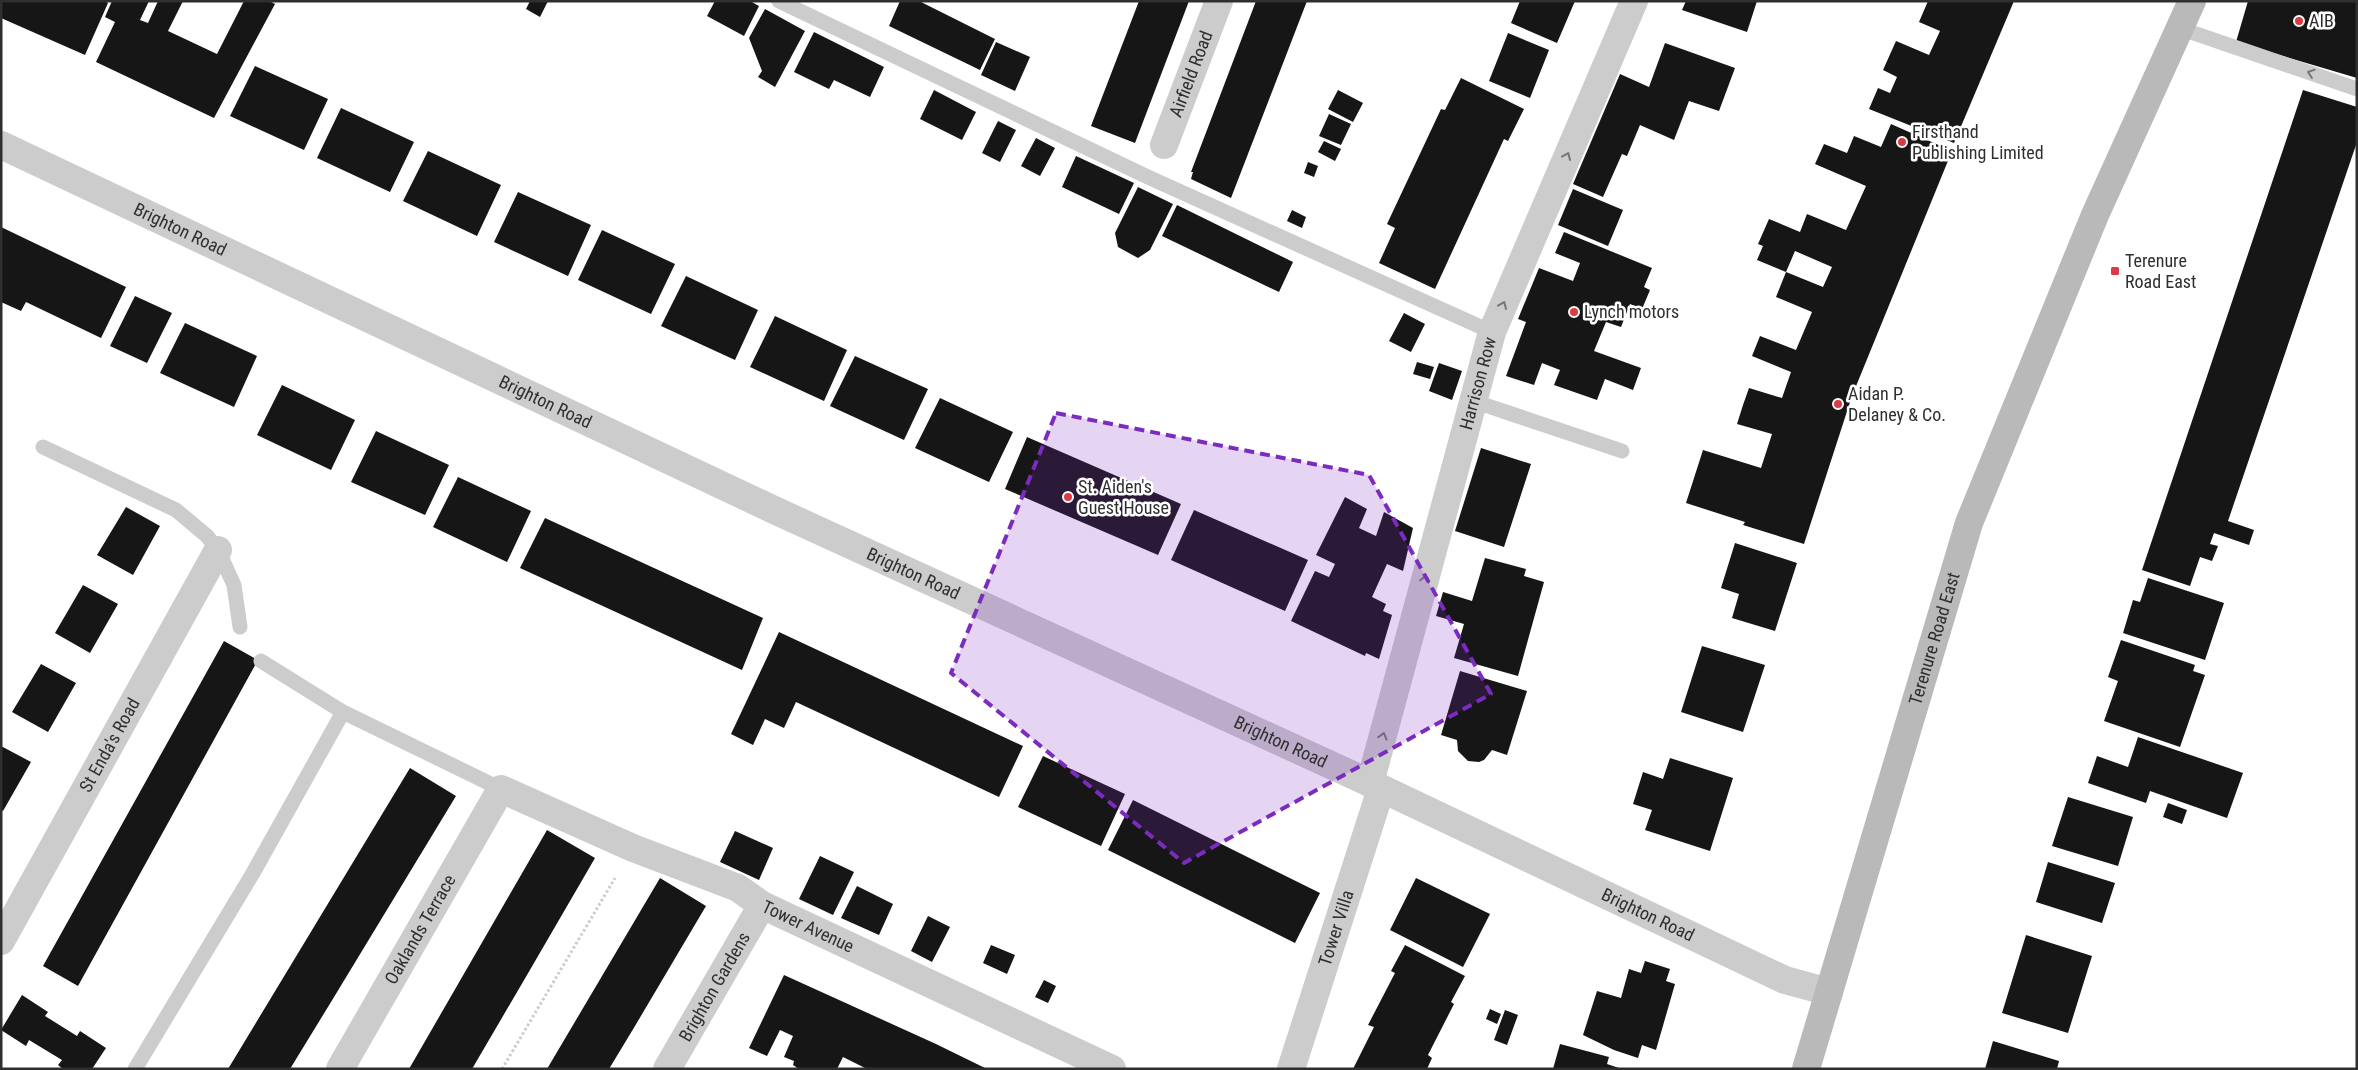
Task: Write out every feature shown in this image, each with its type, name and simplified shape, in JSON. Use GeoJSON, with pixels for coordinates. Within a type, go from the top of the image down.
{"type":"FeatureCollection","features":[{"type":"Feature","properties":{"kind":"main road","name":"Terenure Road East"},"geometry":{"type":"LineString","coordinates":[[1806,1069],[1969,523],[2096,214],[2192,1]]}},
{"type":"Feature","properties":{"kind":"street","name":"Airfield Road"},"geometry":{"type":"LineString","coordinates":[[1164,145],[1218,1]]}},
{"type":"Feature","properties":{"kind":"street","name":"Harrison Row"},"geometry":{"type":"LineString","coordinates":[[1376,786],[1492,332],[1634,1]]}},
{"type":"Feature","properties":{"kind":"street","name":"Brighton Road"},"geometry":{"type":"LineString","coordinates":[[1,145],[772,509],[1376,786],[1785,980],[1829,992]]}},
{"type":"Feature","properties":{"kind":"street","name":"St Enda's Road"},"geometry":{"type":"LineString","coordinates":[[1,941],[218,550]]}},
{"type":"Feature","properties":{"kind":"street","name":"Tower Villa"},"geometry":{"type":"LineString","coordinates":[[1291,1069],[1376,786]]}},
{"type":"Feature","properties":{"kind":"street","name":"Tower Avenue"},"geometry":{"type":"LineString","coordinates":[[501,789],[633,848],[738,888],[762,905],[1112,1069]]}},
{"type":"Feature","properties":{"kind":"street","name":"Oaklands Terrace"},"geometry":{"type":"LineString","coordinates":[[340,1069],[501,789]]}},
{"type":"Feature","properties":{"kind":"street","name":"Brighton Gardens"},"geometry":{"type":"LineString","coordinates":[[667,1069],[762,905]]}},
{"type":"Feature","properties":{"kind":"lane"},"geometry":{"type":"LineString","coordinates":[[779,1],[1150,178],[1492,332]]}},
{"type":"Feature","properties":{"kind":"lane"},"geometry":{"type":"LineString","coordinates":[[2179,28],[2357,89]]}},
{"type":"Feature","properties":{"kind":"lane"},"geometry":{"type":"LineString","coordinates":[[1474,401],[1622,451]]}},
{"type":"Feature","properties":{"kind":"lane"},"geometry":{"type":"LineString","coordinates":[[43,447],[176,510],[206,536],[218,550],[234,585],[240,628]]}},
{"type":"Feature","properties":{"kind":"lane"},"geometry":{"type":"LineString","coordinates":[[261,661],[343,712],[501,789]]}},
{"type":"Feature","properties":{"kind":"lane"},"geometry":{"type":"LineString","coordinates":[[136,1069],[253,874],[343,712]]}},
{"type":"Feature","properties":{"kind":"path"},"geometry":{"type":"LineString","coordinates":[[502,1069],[633,848]]}},
{"type":"Feature","properties":{"kind":"highlighted area"},"geometry":{"type":"Polygon","coordinates":[[[1056,413],[1369,475],[1491,694],[1184,863],[951,673],[1056,413]]]}},
{"type":"Feature","properties":{"kind":"building"},"geometry":{"type":"Polygon","coordinates":[[[1,1],[105,1],[108,3],[85,55],[1,18],[1,1]]]}},
{"type":"Feature","properties":{"kind":"building"},"geometry":{"type":"Polygon","coordinates":[[[112,1],[149,1],[140,20],[148,23],[158,1],[183,1],[168,31],[217,54],[244,1],[269,1],[275,4],[214,118],[96,62],[115,22],[105,17],[112,1]]]}},
{"type":"Feature","properties":{"kind":"building"},"geometry":{"type":"Polygon","coordinates":[[[530,1],[548,1],[540,17],[526,9],[530,1]]]}},
{"type":"Feature","properties":{"kind":"building"},"geometry":{"type":"Polygon","coordinates":[[[715,1],[750,1],[759,6],[744,36],[707,16],[715,1]]]}},
{"type":"Feature","properties":{"kind":"building"},"geometry":{"type":"Polygon","coordinates":[[[900,1],[919,1],[995,39],[980,70],[889,26],[900,1]]]}},
{"type":"Feature","properties":{"kind":"building"},"geometry":{"type":"Polygon","coordinates":[[[1139,1],[1189,1],[1135,143],[1091,126],[1139,1]]]}},
{"type":"Feature","properties":{"kind":"building"},"geometry":{"type":"Polygon","coordinates":[[[1256,1],[1307,1],[1231,198],[1191,179],[1193,172],[1191,172],[1256,1]]]}},
{"type":"Feature","properties":{"kind":"building"},"geometry":{"type":"Polygon","coordinates":[[[1520,1],[1575,1],[1557,43],[1511,23],[1520,1]]]}},
{"type":"Feature","properties":{"kind":"building"},"geometry":{"type":"Polygon","coordinates":[[[1686,1],[1757,1],[1747,32],[1682,10],[1686,1]]]}},
{"type":"Feature","properties":{"kind":"building"},"geometry":{"type":"Polygon","coordinates":[[[1928,1],[2014,1],[1954,143],[1869,109],[1878,88],[1890,93],[1897,77],[1883,70],[1896,41],[1929,55],[1940,31],[1919,22],[1928,1]]]}},
{"type":"Feature","properties":{"kind":"building","name":"AIB"},"geometry":{"type":"Polygon","coordinates":[[[2248,1],[2357,1],[2357,78],[2236,42],[2248,1]]]}},
{"type":"Feature","properties":{"kind":"building"},"geometry":{"type":"Polygon","coordinates":[[[765,9],[805,31],[775,87],[758,77],[762,71],[749,38],[765,9]]]}},
{"type":"Feature","properties":{"kind":"building"},"geometry":{"type":"Polygon","coordinates":[[[814,32],[884,67],[870,97],[834,80],[829,89],[794,72],[814,32]]]}},
{"type":"Feature","properties":{"kind":"building"},"geometry":{"type":"Polygon","coordinates":[[[1508,33],[1549,50],[1530,98],[1489,81],[1508,33]]]}},
{"type":"Feature","properties":{"kind":"building"},"geometry":{"type":"Polygon","coordinates":[[[996,42],[1030,57],[1015,91],[981,75],[996,42]]]}},
{"type":"Feature","properties":{"kind":"building"},"geometry":{"type":"Polygon","coordinates":[[[1665,43],[1735,68],[1719,111],[1689,101],[1674,140],[1640,125],[1627,156],[1622,154],[1603,197],[1573,184],[1620,74],[1649,87],[1665,43]]]}},
{"type":"Feature","properties":{"kind":"building"},"geometry":{"type":"Polygon","coordinates":[[[255,66],[328,99],[304,150],[230,116],[255,66]]]}},
{"type":"Feature","properties":{"kind":"building"},"geometry":{"type":"Polygon","coordinates":[[[1461,78],[1524,109],[1508,141],[1504,139],[1435,289],[1379,263],[1395,228],[1387,224],[1441,109],[1445,110],[1461,78]]]}},
{"type":"Feature","properties":{"kind":"building"},"geometry":{"type":"Polygon","coordinates":[[[934,90],[976,112],[962,140],[920,119],[934,90]]]}},
{"type":"Feature","properties":{"kind":"building"},"geometry":{"type":"Polygon","coordinates":[[[1338,90],[1363,103],[1353,122],[1328,109],[1338,90]]]}},
{"type":"Feature","properties":{"kind":"building"},"geometry":{"type":"Polygon","coordinates":[[[2303,90],[2357,107],[2357,142],[2228,521],[2254,530],[2249,545],[2214,533],[2210,544],[2218,546],[2212,561],[2200,557],[2190,586],[2142,570],[2303,90]]]}},
{"type":"Feature","properties":{"kind":"building"},"geometry":{"type":"Polygon","coordinates":[[[341,108],[414,142],[390,192],[317,158],[341,108]]]}},
{"type":"Feature","properties":{"kind":"building"},"geometry":{"type":"Polygon","coordinates":[[[1329,114],[1351,124],[1341,145],[1319,136],[1329,114]]]}},
{"type":"Feature","properties":{"kind":"building"},"geometry":{"type":"Polygon","coordinates":[[[998,121],[1016,130],[1000,162],[982,153],[998,121]]]}},
{"type":"Feature","properties":{"kind":"building"},"geometry":{"type":"Polygon","coordinates":[[[1891,124],[1952,151],[1852,396],[1804,544],[1743,525],[1745,522],[1686,503],[1703,450],[1761,468],[1772,434],[1737,424],[1749,388],[1782,398],[1791,372],[1752,356],[1760,336],[1796,350],[1812,312],[1776,297],[1786,272],[1757,260],[1763,246],[1758,244],[1769,219],[1800,232],[1807,214],[1846,230],[1866,186],[1815,164],[1824,144],[1847,153],[1854,136],[1881,147],[1891,124]],[[1795,251],[1786,272],[1823,287],[1832,267],[1795,251]]]}},
{"type":"Feature","properties":{"kind":"building"},"geometry":{"type":"Polygon","coordinates":[[[1036,138],[1055,148],[1040,176],[1021,166],[1036,138]]]}},
{"type":"Feature","properties":{"kind":"building"},"geometry":{"type":"Polygon","coordinates":[[[1324,141],[1341,149],[1335,161],[1318,152],[1324,141]]]}},
{"type":"Feature","properties":{"kind":"building"},"geometry":{"type":"Polygon","coordinates":[[[428,151],[501,185],[477,236],[403,201],[428,151]]]}},
{"type":"Feature","properties":{"kind":"building"},"geometry":{"type":"Polygon","coordinates":[[[1076,156],[1134,183],[1119,214],[1062,187],[1076,156]]]}},
{"type":"Feature","properties":{"kind":"building"},"geometry":{"type":"Polygon","coordinates":[[[1308,162],[1318,166],[1314,177],[1304,173],[1308,162]]]}},
{"type":"Feature","properties":{"kind":"building"},"geometry":{"type":"Polygon","coordinates":[[[1138,187],[1173,204],[1150,250],[1138,258],[1118,247],[1115,233],[1138,187]]]}},
{"type":"Feature","properties":{"kind":"building"},"geometry":{"type":"Polygon","coordinates":[[[1573,189],[1623,210],[1608,246],[1558,225],[1573,189]]]}},
{"type":"Feature","properties":{"kind":"building"},"geometry":{"type":"Polygon","coordinates":[[[518,192],[591,225],[568,276],[494,242],[518,192]]]}},
{"type":"Feature","properties":{"kind":"building"},"geometry":{"type":"Polygon","coordinates":[[[1177,205],[1293,262],[1279,292],[1162,236],[1177,205]]]}},
{"type":"Feature","properties":{"kind":"building"},"geometry":{"type":"Polygon","coordinates":[[[1292,210],[1306,217],[1302,228],[1287,221],[1292,210]]]}},
{"type":"Feature","properties":{"kind":"building"},"geometry":{"type":"Polygon","coordinates":[[[1,227],[126,287],[101,338],[26,302],[21,311],[1,302],[1,227]]]}},
{"type":"Feature","properties":{"kind":"building"},"geometry":{"type":"Polygon","coordinates":[[[602,230],[675,264],[651,314],[578,280],[602,230]]]}},
{"type":"Feature","properties":{"kind":"building"},"geometry":{"type":"Polygon","coordinates":[[[1564,232],[1652,268],[1644,287],[1650,290],[1642,309],[1630,304],[1621,327],[1606,322],[1594,351],[1641,368],[1633,390],[1605,379],[1597,400],[1554,385],[1560,370],[1542,363],[1534,385],[1506,376],[1526,322],[1518,319],[1539,268],[1573,281],[1580,263],[1555,253],[1564,232]]]}},
{"type":"Feature","properties":{"kind":"building"},"geometry":{"type":"Polygon","coordinates":[[[686,276],[758,310],[735,360],[661,326],[686,276]]]}},
{"type":"Feature","properties":{"kind":"building"},"geometry":{"type":"Polygon","coordinates":[[[135,296],[172,313],[147,363],[110,346],[135,296]]]}},
{"type":"Feature","properties":{"kind":"building"},"geometry":{"type":"Polygon","coordinates":[[[1404,313],[1425,324],[1411,352],[1389,341],[1404,313]]]}},
{"type":"Feature","properties":{"kind":"building"},"geometry":{"type":"Polygon","coordinates":[[[775,316],[847,350],[824,401],[750,367],[775,316]]]}},
{"type":"Feature","properties":{"kind":"building"},"geometry":{"type":"Polygon","coordinates":[[[185,323],[257,356],[234,407],[160,373],[185,323]]]}},
{"type":"Feature","properties":{"kind":"building"},"geometry":{"type":"Polygon","coordinates":[[[855,356],[928,389],[904,440],[830,406],[855,356]]]}},
{"type":"Feature","properties":{"kind":"building"},"geometry":{"type":"Polygon","coordinates":[[[1417,362],[1434,367],[1430,379],[1413,374],[1417,362]]]}},
{"type":"Feature","properties":{"kind":"building"},"geometry":{"type":"Polygon","coordinates":[[[1439,363],[1462,371],[1452,400],[1429,391],[1439,363]]]}},
{"type":"Feature","properties":{"kind":"building"},"geometry":{"type":"Polygon","coordinates":[[[282,385],[355,420],[331,470],[257,435],[282,385]]]}},
{"type":"Feature","properties":{"kind":"building"},"geometry":{"type":"Polygon","coordinates":[[[940,398],[1013,432],[989,482],[915,448],[940,398]]]}},
{"type":"Feature","properties":{"kind":"building"},"geometry":{"type":"Polygon","coordinates":[[[376,431],[449,465],[425,515],[351,482],[376,431]]]}},
{"type":"Feature","properties":{"kind":"building"},"geometry":{"type":"Polygon","coordinates":[[[1027,437],[1181,504],[1158,555],[1005,489],[1027,437]]]}},
{"type":"Feature","properties":{"kind":"building"},"geometry":{"type":"Polygon","coordinates":[[[1481,448],[1531,464],[1504,547],[1455,531],[1481,448]]]}},
{"type":"Feature","properties":{"kind":"building"},"geometry":{"type":"Polygon","coordinates":[[[458,477],[531,511],[507,562],[433,527],[458,477]]]}},
{"type":"Feature","properties":{"kind":"building"},"geometry":{"type":"Polygon","coordinates":[[[1345,497],[1367,509],[1359,528],[1376,536],[1384,512],[1413,528],[1403,571],[1387,564],[1372,597],[1386,604],[1383,611],[1392,615],[1379,659],[1366,653],[1365,656],[1291,621],[1315,571],[1329,577],[1335,564],[1316,555],[1345,497]]]}},
{"type":"Feature","properties":{"kind":"building"},"geometry":{"type":"Polygon","coordinates":[[[126,507],[160,526],[133,575],[97,555],[126,507]]]}},
{"type":"Feature","properties":{"kind":"building"},"geometry":{"type":"Polygon","coordinates":[[[1194,510],[1308,560],[1285,611],[1171,560],[1194,510]]]}},
{"type":"Feature","properties":{"kind":"building"},"geometry":{"type":"Polygon","coordinates":[[[545,518],[763,618],[742,670],[520,568],[545,518]]]}},
{"type":"Feature","properties":{"kind":"building"},"geometry":{"type":"Polygon","coordinates":[[[1735,543],[1797,563],[1775,631],[1732,618],[1739,594],[1721,588],[1735,543]]]}},
{"type":"Feature","properties":{"kind":"building"},"geometry":{"type":"Polygon","coordinates":[[[1485,558],[1526,569],[1524,576],[1544,582],[1518,676],[1454,658],[1464,624],[1436,616],[1443,592],[1472,601],[1485,558]]]}},
{"type":"Feature","properties":{"kind":"building"},"geometry":{"type":"Polygon","coordinates":[[[2148,578],[2224,603],[2205,660],[2123,633],[2133,600],[2140,602],[2148,578]]]}},
{"type":"Feature","properties":{"kind":"building"},"geometry":{"type":"Polygon","coordinates":[[[83,585],[118,604],[90,653],[55,633],[83,585]]]}},
{"type":"Feature","properties":{"kind":"building"},"geometry":{"type":"Polygon","coordinates":[[[779,632],[1023,746],[999,797],[796,702],[784,728],[765,719],[753,745],[731,734],[779,632]]]}},
{"type":"Feature","properties":{"kind":"building"},"geometry":{"type":"Polygon","coordinates":[[[2121,640],[2195,665],[2193,671],[2205,675],[2180,747],[2104,721],[2118,681],[2108,677],[2121,640]]]}},
{"type":"Feature","properties":{"kind":"building"},"geometry":{"type":"Polygon","coordinates":[[[224,641],[258,660],[78,986],[43,966],[224,641]]]}},
{"type":"Feature","properties":{"kind":"building"},"geometry":{"type":"Polygon","coordinates":[[[1702,646],[1765,665],[1743,732],[1681,712],[1702,646]]]}},
{"type":"Feature","properties":{"kind":"building"},"geometry":{"type":"Polygon","coordinates":[[[41,664],[76,683],[48,732],[12,712],[41,664]]]}},
{"type":"Feature","properties":{"kind":"building"},"geometry":{"type":"Polygon","coordinates":[[[1460,671],[1527,691],[1507,755],[1492,750],[1484,760],[1479,762],[1468,761],[1458,751],[1457,740],[1441,735],[1460,671]]]}},
{"type":"Feature","properties":{"kind":"building"},"geometry":{"type":"Polygon","coordinates":[[[2138,737],[2243,773],[2227,818],[2150,791],[2146,803],[2088,783],[2097,756],[2128,767],[2138,737]]]}},
{"type":"Feature","properties":{"kind":"building"},"geometry":{"type":"Polygon","coordinates":[[[1,746],[31,762],[3,811],[1,810],[1,746]]]}},
{"type":"Feature","properties":{"kind":"building"},"geometry":{"type":"Polygon","coordinates":[[[1043,756],[1125,794],[1101,846],[1018,807],[1043,756]]]}},
{"type":"Feature","properties":{"kind":"building"},"geometry":{"type":"Polygon","coordinates":[[[1670,758],[1733,778],[1710,851],[1645,830],[1652,810],[1633,804],[1643,772],[1663,779],[1670,758]]]}},
{"type":"Feature","properties":{"kind":"building"},"geometry":{"type":"Polygon","coordinates":[[[410,768],[456,796],[290,1069],[228,1069],[410,768]]]}},
{"type":"Feature","properties":{"kind":"building"},"geometry":{"type":"Polygon","coordinates":[[[2068,797],[2133,817],[2118,866],[2052,846],[2068,797]]]}},
{"type":"Feature","properties":{"kind":"building"},"geometry":{"type":"Polygon","coordinates":[[[1133,800],[1320,893],[1295,943],[1108,850],[1133,800]]]}},
{"type":"Feature","properties":{"kind":"building"},"geometry":{"type":"Polygon","coordinates":[[[2168,803],[2187,810],[2182,824],[2163,817],[2168,803]]]}},
{"type":"Feature","properties":{"kind":"building"},"geometry":{"type":"Polygon","coordinates":[[[547,830],[595,858],[472,1069],[409,1069],[547,830]]]}},
{"type":"Feature","properties":{"kind":"building"},"geometry":{"type":"Polygon","coordinates":[[[735,831],[773,848],[759,880],[720,862],[735,831]]]}},
{"type":"Feature","properties":{"kind":"building"},"geometry":{"type":"Polygon","coordinates":[[[820,856],[854,872],[833,915],[799,899],[820,856]]]}},
{"type":"Feature","properties":{"kind":"building"},"geometry":{"type":"Polygon","coordinates":[[[2048,862],[2115,883],[2102,923],[2036,902],[2048,862]]]}},
{"type":"Feature","properties":{"kind":"building"},"geometry":{"type":"Polygon","coordinates":[[[660,878],[706,906],[609,1069],[547,1069],[660,878]]]}},
{"type":"Feature","properties":{"kind":"building"},"geometry":{"type":"Polygon","coordinates":[[[1416,878],[1490,914],[1463,967],[1390,930],[1416,878]]]}},
{"type":"Feature","properties":{"kind":"building"},"geometry":{"type":"Polygon","coordinates":[[[857,886],[893,904],[879,935],[841,918],[857,886]]]}},
{"type":"Feature","properties":{"kind":"building"},"geometry":{"type":"Polygon","coordinates":[[[928,916],[950,927],[932,962],[911,951],[928,916]]]}},
{"type":"Feature","properties":{"kind":"building"},"geometry":{"type":"Polygon","coordinates":[[[2026,935],[2092,956],[2068,1033],[2002,1013],[2026,935]]]}},
{"type":"Feature","properties":{"kind":"building"},"geometry":{"type":"Polygon","coordinates":[[[991,945],[1015,955],[1007,974],[983,963],[991,945]]]}},
{"type":"Feature","properties":{"kind":"building"},"geometry":{"type":"Polygon","coordinates":[[[1405,945],[1465,976],[1451,1002],[1454,1004],[1428,1055],[1432,1058],[1427,1069],[1353,1069],[1374,1027],[1368,1025],[1395,973],[1391,971],[1405,945]]]}},
{"type":"Feature","properties":{"kind":"building"},"geometry":{"type":"Polygon","coordinates":[[[1645,961],[1670,969],[1666,981],[1675,984],[1656,1050],[1642,1045],[1638,1058],[1614,1050],[1583,1035],[1597,991],[1621,998],[1629,969],[1641,973],[1645,961]]]}},
{"type":"Feature","properties":{"kind":"building"},"geometry":{"type":"Polygon","coordinates":[[[784,975],[987,1069],[867,1069],[843,1057],[837,1069],[799,1069],[793,1065],[794,1061],[784,1057],[793,1036],[780,1030],[767,1056],[749,1048],[784,975]]]}},
{"type":"Feature","properties":{"kind":"building"},"geometry":{"type":"Polygon","coordinates":[[[1044,980],[1056,986],[1048,1003],[1035,997],[1044,980]]]}},
{"type":"Feature","properties":{"kind":"building"},"geometry":{"type":"Polygon","coordinates":[[[22,995],[48,1012],[45,1016],[77,1036],[80,1031],[106,1048],[92,1069],[63,1069],[58,1065],[62,1060],[29,1040],[26,1046],[1,1030],[22,995]]]}},
{"type":"Feature","properties":{"kind":"building"},"geometry":{"type":"Polygon","coordinates":[[[1490,1009],[1501,1014],[1497,1024],[1486,1019],[1490,1009]]]}},
{"type":"Feature","properties":{"kind":"building"},"geometry":{"type":"Polygon","coordinates":[[[1505,1010],[1518,1015],[1507,1045],[1494,1040],[1505,1010]]]}},
{"type":"Feature","properties":{"kind":"building"},"geometry":{"type":"Polygon","coordinates":[[[1993,1041],[2059,1061],[2057,1069],[1985,1069],[1993,1041]]]}},
{"type":"Feature","properties":{"kind":"building"},"geometry":{"type":"Polygon","coordinates":[[[1560,1044],[1609,1057],[1607,1064],[1622,1069],[1553,1069],[1560,1044]]]}},
{"type":"Feature","properties":{"kind":"place","name":"AIB"},"geometry":{"type":"Point","coordinates":[2299,21]}},
{"type":"Feature","properties":{"kind":"place","name":"Firsthand Publishing Limited"},"geometry":{"type":"Point","coordinates":[1902,142]}},
{"type":"Feature","properties":{"kind":"place","name":"Terenure Road East"},"geometry":{"type":"Point","coordinates":[2115,271]}},
{"type":"Feature","properties":{"kind":"place","name":"Lynch motors"},"geometry":{"type":"Point","coordinates":[1574,312]}},
{"type":"Feature","properties":{"kind":"place","name":"Aidan P. Delaney & Co."},"geometry":{"type":"Point","coordinates":[1838,404]}},
{"type":"Feature","properties":{"kind":"place","name":"St. Aiden's Guest House"},"geometry":{"type":"Point","coordinates":[1068,497]}}]}
